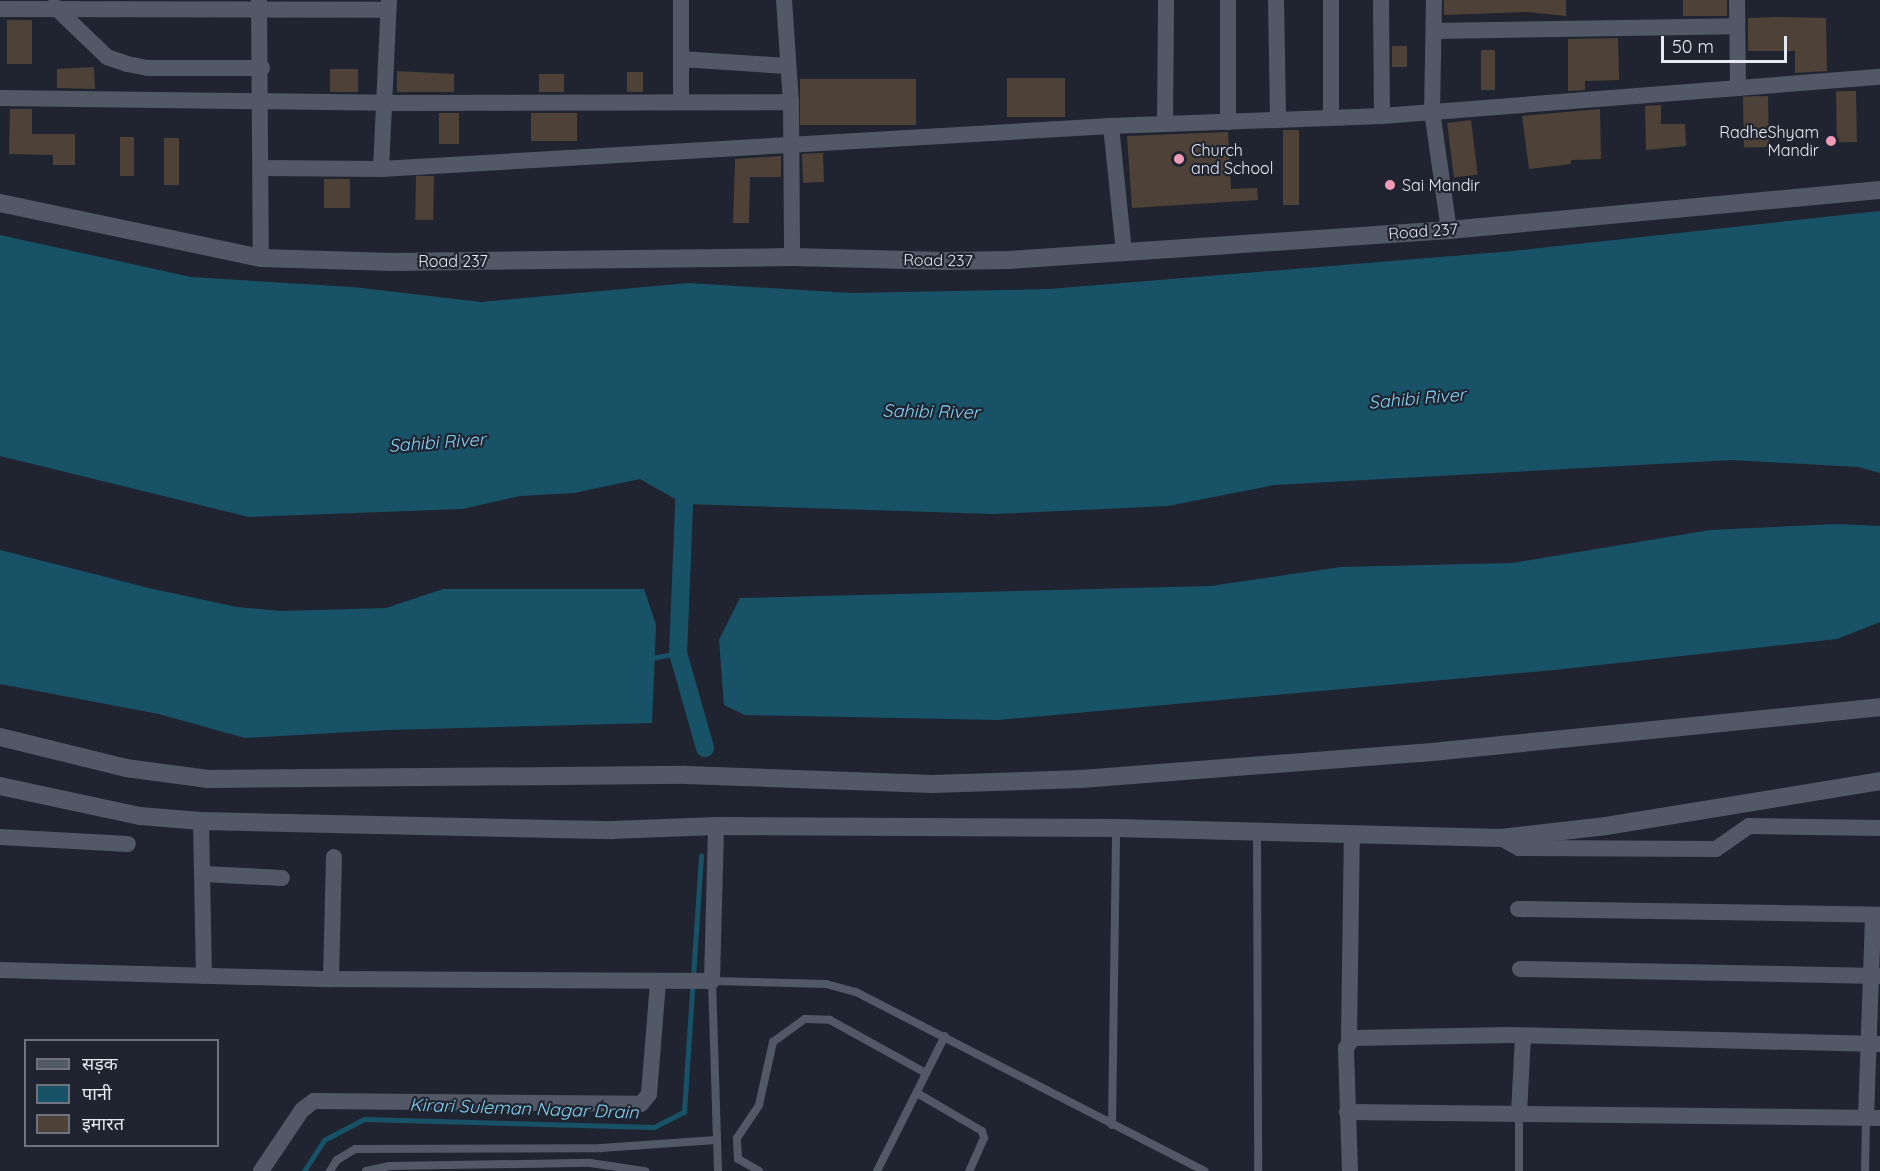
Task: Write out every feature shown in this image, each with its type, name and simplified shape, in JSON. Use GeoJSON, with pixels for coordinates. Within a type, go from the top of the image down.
{"type":"FeatureCollection","features":[{"type":"Feature","properties":{"kind":"street"},"geometry":{"type":"LineString","coordinates":[[681,0],[681,102]]}},
{"type":"Feature","properties":{"kind":"street"},"geometry":{"type":"LineString","coordinates":[[784,0],[790,102],[792,257]]}},
{"type":"Feature","properties":{"kind":"street"},"geometry":{"type":"LineString","coordinates":[[1165,123],[1166,0]]}},
{"type":"Feature","properties":{"kind":"street"},"geometry":{"type":"LineString","coordinates":[[1228,0],[1228,122]]}},
{"type":"Feature","properties":{"kind":"street"},"geometry":{"type":"LineString","coordinates":[[1276,0],[1278,118]]}},
{"type":"Feature","properties":{"kind":"street"},"geometry":{"type":"LineString","coordinates":[[1331,0],[1331,117]]}},
{"type":"Feature","properties":{"kind":"street"},"geometry":{"type":"LineString","coordinates":[[1381,0],[1382,116]]}},
{"type":"Feature","properties":{"kind":"street"},"geometry":{"type":"LineString","coordinates":[[1434,0],[1432,111],[1449,230]]}},
{"type":"Feature","properties":{"kind":"street"},"geometry":{"type":"LineString","coordinates":[[1737,0],[1738,88]]}},
{"type":"Feature","properties":{"kind":"street"},"geometry":{"type":"LineString","coordinates":[[52,4],[107,57],[127,64],[148,68],[262,68]]}},
{"type":"Feature","properties":{"kind":"street"},"geometry":{"type":"LineString","coordinates":[[0,9],[52,4],[389,5],[382,103],[381,169]]}},
{"type":"Feature","properties":{"kind":"street"},"geometry":{"type":"LineString","coordinates":[[259,4],[262,68],[261,258]]}},
{"type":"Feature","properties":{"kind":"street"},"geometry":{"type":"LineString","coordinates":[[1434,31],[1737,26]]}},
{"type":"Feature","properties":{"kind":"street"},"geometry":{"type":"LineString","coordinates":[[681,59],[787,66]]}},
{"type":"Feature","properties":{"kind":"street"},"geometry":{"type":"LineString","coordinates":[[262,168],[381,169],[1165,123],[1382,116],[1880,78]]}},
{"type":"Feature","properties":{"kind":"street"},"geometry":{"type":"LineString","coordinates":[[0,98],[262,99],[382,103],[790,102]]}},
{"type":"Feature","properties":{"kind":"street"},"geometry":{"type":"LineString","coordinates":[[1111,126],[1124,252]]}},
{"type":"Feature","properties":{"kind":"street","name":"Road 237"},"geometry":{"type":"LineString","coordinates":[[0,203],[261,258],[416,261],[792,257],[1010,260],[1449,230],[1880,190]]}},
{"type":"Feature","properties":{"kind":"street"},"geometry":{"type":"LineString","coordinates":[[0,737],[126,768],[208,779],[686,776],[932,784],[1081,779],[1422,753],[1880,707]]}},
{"type":"Feature","properties":{"kind":"street"},"geometry":{"type":"LineString","coordinates":[[0,786],[140,816],[201,821],[612,830],[716,826],[1116,828],[1501,838],[1606,826],[1880,781]]}},
{"type":"Feature","properties":{"kind":"street"},"geometry":{"type":"LineString","coordinates":[[201,821],[204,874],[204,976]]}},
{"type":"Feature","properties":{"kind":"street"},"geometry":{"type":"LineString","coordinates":[[0,970],[331,979],[704,981],[716,826]]}},
{"type":"Feature","properties":{"kind":"street"},"geometry":{"type":"LineString","coordinates":[[1501,838],[1519,848],[1716,849],[1749,826],[1880,828]]}},
{"type":"Feature","properties":{"kind":"street"},"geometry":{"type":"LineString","coordinates":[[1350,1171],[1347,1112],[1352,834]]}},
{"type":"Feature","properties":{"kind":"street"},"geometry":{"type":"LineString","coordinates":[[0,837],[128,844]]}},
{"type":"Feature","properties":{"kind":"street"},"geometry":{"type":"LineString","coordinates":[[331,979],[334,857]]}},
{"type":"Feature","properties":{"kind":"street"},"geometry":{"type":"LineString","coordinates":[[204,874],[282,878]]}},
{"type":"Feature","properties":{"kind":"street"},"geometry":{"type":"LineString","coordinates":[[1347,1112],[1873,1118],[1876,915],[1518,909]]}},
{"type":"Feature","properties":{"kind":"street"},"geometry":{"type":"LineString","coordinates":[[1520,969],[1876,976]]}},
{"type":"Feature","properties":{"kind":"street"},"geometry":{"type":"LineString","coordinates":[[261,1171],[302,1110],[314,1101],[640,1104],[649,1094],[664,982]]}},
{"type":"Feature","properties":{"kind":"street"},"geometry":{"type":"LineString","coordinates":[[1349,1040],[1523,1036],[1875,1044]]}},
{"type":"Feature","properties":{"kind":"street"},"geometry":{"type":"LineString","coordinates":[[1519,1113],[1523,1036]]}},
{"type":"Feature","properties":{"kind":"lane"},"geometry":{"type":"LineString","coordinates":[[1112,1125],[1116,828]]}},
{"type":"Feature","properties":{"kind":"lane"},"geometry":{"type":"LineString","coordinates":[[1257,831],[1258,1171]]}},
{"type":"Feature","properties":{"kind":"lane"},"geometry":{"type":"LineString","coordinates":[[718,1171],[704,981],[834,986],[856,992],[1205,1171]]}},
{"type":"Feature","properties":{"kind":"lane"},"geometry":{"type":"LineString","coordinates":[[759,1171],[738,1159],[736,1138],[759,1106],[773,1042],[805,1019],[830,1020],[926,1073]]}},
{"type":"Feature","properties":{"kind":"lane"},"geometry":{"type":"LineString","coordinates":[[877,1171],[945,1036]]}},
{"type":"Feature","properties":{"kind":"lane"},"geometry":{"type":"LineString","coordinates":[[917,1093],[982,1131],[984,1138],[969,1171]]}},
{"type":"Feature","properties":{"kind":"lane"},"geometry":{"type":"LineString","coordinates":[[1519,1113],[1519,1171]]}},
{"type":"Feature","properties":{"kind":"lane"},"geometry":{"type":"LineString","coordinates":[[1864,1171],[1873,1118]]}},
{"type":"Feature","properties":{"kind":"lane"},"geometry":{"type":"LineString","coordinates":[[330,1171],[337,1160],[355,1149],[601,1148],[716,1140]]}},
{"type":"Feature","properties":{"kind":"lane"},"geometry":{"type":"LineString","coordinates":[[366,1171],[389,1166],[590,1163],[645,1171]]}},
{"type":"Feature","properties":{"kind":"water","name":"Sahibi River"},"geometry":{"type":"Polygon","coordinates":[[[1880,211],[1880,473],[1859,467],[1732,460],[1274,485],[1168,506],[994,514],[684,504],[640,479],[574,493],[520,496],[462,509],[249,517],[0,456],[0,235],[191,277],[353,287],[481,302],[688,283],[851,293],[1049,289],[1513,251],[1880,211]]]}},
{"type":"Feature","properties":{"kind":"water"},"geometry":{"type":"Polygon","coordinates":[[[1838,524],[1880,526],[1880,622],[1837,639],[1554,670],[998,720],[745,715],[724,705],[719,640],[740,598],[1210,586],[1341,567],[1512,563],[1710,530],[1838,524]]]}},
{"type":"Feature","properties":{"kind":"water"},"geometry":{"type":"Polygon","coordinates":[[[0,550],[153,589],[237,607],[281,611],[386,608],[443,589],[644,589],[656,625],[652,723],[387,730],[245,738],[159,714],[0,684],[0,550]]]}},
{"type":"Feature","properties":{"kind":"building"},"geometry":{"type":"Polygon","coordinates":[[[1444,0],[1566,0],[1566,16],[1527,12],[1444,15],[1444,0]]]}},
{"type":"Feature","properties":{"kind":"building"},"geometry":{"type":"Polygon","coordinates":[[[1683,0],[1727,0],[1727,16],[1683,16],[1683,0]]]}},
{"type":"Feature","properties":{"kind":"building"},"geometry":{"type":"Polygon","coordinates":[[[1748,18],[1826,18],[1827,71],[1795,73],[1795,51],[1748,51],[1748,18]]]}},
{"type":"Feature","properties":{"kind":"building"},"geometry":{"type":"Polygon","coordinates":[[[7,20],[32,20],[32,64],[7,64],[7,20]]]}},
{"type":"Feature","properties":{"kind":"building"},"geometry":{"type":"Polygon","coordinates":[[[1618,38],[1619,80],[1585,81],[1585,90],[1568,91],[1568,39],[1618,38]]]}},
{"type":"Feature","properties":{"kind":"building"},"geometry":{"type":"Polygon","coordinates":[[[1392,46],[1407,46],[1407,67],[1392,67],[1392,46]]]}},
{"type":"Feature","properties":{"kind":"building"},"geometry":{"type":"Polygon","coordinates":[[[1481,50],[1495,50],[1495,90],[1481,90],[1481,50]]]}},
{"type":"Feature","properties":{"kind":"building"},"geometry":{"type":"Polygon","coordinates":[[[94,67],[95,89],[57,88],[57,69],[94,67]]]}},
{"type":"Feature","properties":{"kind":"building"},"geometry":{"type":"Polygon","coordinates":[[[330,69],[358,69],[358,92],[330,92],[330,69]]]}},
{"type":"Feature","properties":{"kind":"building"},"geometry":{"type":"Polygon","coordinates":[[[397,71],[454,74],[454,92],[397,92],[397,71]]]}},
{"type":"Feature","properties":{"kind":"building"},"geometry":{"type":"Polygon","coordinates":[[[627,72],[643,72],[643,92],[627,92],[627,72]]]}},
{"type":"Feature","properties":{"kind":"building"},"geometry":{"type":"Polygon","coordinates":[[[539,74],[564,74],[564,92],[539,92],[539,74]]]}},
{"type":"Feature","properties":{"kind":"building"},"geometry":{"type":"Polygon","coordinates":[[[1007,78],[1065,78],[1065,117],[1007,117],[1007,78]]]}},
{"type":"Feature","properties":{"kind":"building"},"geometry":{"type":"Polygon","coordinates":[[[800,79],[916,79],[916,125],[800,125],[800,79]]]}},
{"type":"Feature","properties":{"kind":"building"},"geometry":{"type":"Polygon","coordinates":[[[1836,91],[1856,91],[1857,142],[1837,142],[1836,91]]]}},
{"type":"Feature","properties":{"kind":"building"},"geometry":{"type":"Polygon","coordinates":[[[1743,96],[1768,96],[1769,147],[1744,147],[1743,96]]]}},
{"type":"Feature","properties":{"kind":"building"},"geometry":{"type":"Polygon","coordinates":[[[1661,105],[1661,124],[1685,124],[1686,146],[1646,150],[1645,106],[1661,105]]]}},
{"type":"Feature","properties":{"kind":"building"},"geometry":{"type":"Polygon","coordinates":[[[10,109],[32,109],[32,134],[75,134],[75,165],[53,165],[53,155],[9,154],[10,109]]]}},
{"type":"Feature","properties":{"kind":"building"},"geometry":{"type":"Polygon","coordinates":[[[1600,109],[1601,159],[1571,160],[1571,164],[1529,169],[1522,116],[1600,109]]]}},
{"type":"Feature","properties":{"kind":"building"},"geometry":{"type":"Polygon","coordinates":[[[439,113],[459,113],[459,144],[439,144],[439,113]]]}},
{"type":"Feature","properties":{"kind":"building"},"geometry":{"type":"Polygon","coordinates":[[[531,113],[577,113],[577,141],[531,141],[531,113]]]}},
{"type":"Feature","properties":{"kind":"building"},"geometry":{"type":"Polygon","coordinates":[[[1471,120],[1478,175],[1454,178],[1447,123],[1471,120]]]}},
{"type":"Feature","properties":{"kind":"building"},"geometry":{"type":"Polygon","coordinates":[[[1283,130],[1299,130],[1299,205],[1283,205],[1283,130]]]}},
{"type":"Feature","properties":{"kind":"building","name":"Church and School"},"geometry":{"type":"Polygon","coordinates":[[[1228,132],[1231,189],[1257,188],[1258,200],[1132,208],[1127,136],[1228,132]]]}},
{"type":"Feature","properties":{"kind":"building"},"geometry":{"type":"Polygon","coordinates":[[[120,137],[134,137],[134,176],[120,176],[120,137]]]}},
{"type":"Feature","properties":{"kind":"building"},"geometry":{"type":"Polygon","coordinates":[[[164,138],[179,138],[179,185],[164,185],[164,138]]]}},
{"type":"Feature","properties":{"kind":"building"},"geometry":{"type":"Polygon","coordinates":[[[823,153],[824,182],[803,183],[802,154],[823,153]]]}},
{"type":"Feature","properties":{"kind":"building"},"geometry":{"type":"Polygon","coordinates":[[[781,156],[781,177],[750,177],[749,223],[733,223],[735,159],[781,156]]]}},
{"type":"Feature","properties":{"kind":"building"},"geometry":{"type":"Polygon","coordinates":[[[416,176],[434,176],[433,220],[415,220],[416,176]]]}},
{"type":"Feature","properties":{"kind":"building"},"geometry":{"type":"Polygon","coordinates":[[[324,179],[350,179],[350,208],[324,208],[324,179]]]}},
{"type":"Feature","properties":{"kind":"waterway"},"geometry":{"type":"LineString","coordinates":[[685,481],[678,653],[705,748]]}},
{"type":"Feature","properties":{"kind":"waterway"},"geometry":{"type":"LineString","coordinates":[[647,659],[678,653]]}},
{"type":"Feature","properties":{"kind":"waterway","name":"Kirari Suleman Nagar Drain"},"geometry":{"type":"LineString","coordinates":[[304,1171],[324,1140],[364,1119],[654,1127],[684,1112],[701,856]]}},
{"type":"Feature","properties":{"kind":"place","name":"RadheShyam Mandir"},"geometry":{"type":"Point","coordinates":[1831,141]}},
{"type":"Feature","properties":{"kind":"place","name":"Church and School"},"geometry":{"type":"Point","coordinates":[1179,159]}},
{"type":"Feature","properties":{"kind":"place","name":"Sai Mandir"},"geometry":{"type":"Point","coordinates":[1390,185]}}]}
